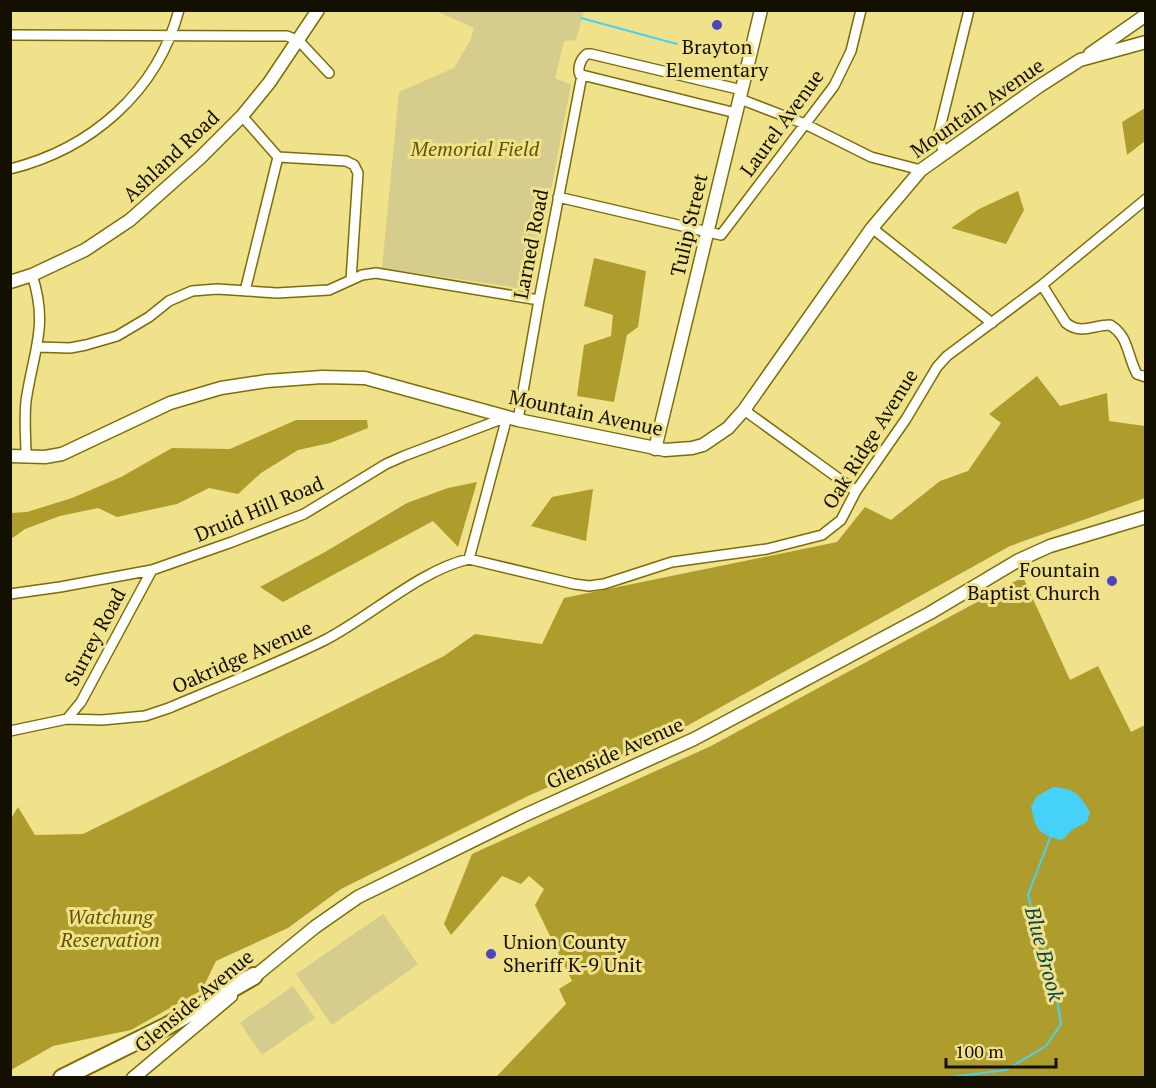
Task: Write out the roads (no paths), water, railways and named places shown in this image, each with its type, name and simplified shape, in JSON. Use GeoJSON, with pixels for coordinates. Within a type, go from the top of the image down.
{"type":"FeatureCollection","features":[{"type":"Feature","properties":{"kind":"highway"},"geometry":{"type":"LineString","coordinates":[[62,1077],[167,1026],[254,976]]}},
{"type":"Feature","properties":{"kind":"main road","name":"Ashland Road"},"geometry":{"type":"LineString","coordinates":[[10,282],[32,275],[84,250],[130,220],[200,158],[242,116],[269,83],[318,10]]}},
{"type":"Feature","properties":{"kind":"main road","name":"Tulip Street"},"geometry":{"type":"LineString","coordinates":[[655,449],[761,10]]}},
{"type":"Feature","properties":{"kind":"main road"},"geometry":{"type":"LineString","coordinates":[[1080,60],[1146,15]]}},
{"type":"Feature","properties":{"kind":"main road","name":"Mountain Avenue"},"geometry":{"type":"LineString","coordinates":[[10,456],[45,457],[69,451],[170,403],[242,383],[322,377],[365,378],[513,419],[655,449],[680,450],[702,445],[728,428],[744,410],[872,228],[921,170],[1080,60],[1146,42]]}},
{"type":"Feature","properties":{"kind":"main road","name":"Glenside Avenue"},"geometry":{"type":"LineString","coordinates":[[133,1077],[315,927],[358,897],[523,816],[694,739],[930,613],[1019,560],[1050,546],[1146,517]]}},
{"type":"Feature","properties":{"kind":"street"},"geometry":{"type":"LineString","coordinates":[[10,169],[52,156],[73,145],[112,118],[144,84],[157,64],[171,36],[179,10]]}},
{"type":"Feature","properties":{"kind":"street","name":"Laurel Avenue"},"geometry":{"type":"LineString","coordinates":[[707,232],[721,235],[806,124],[843,70],[861,10]]}},
{"type":"Feature","properties":{"kind":"street"},"geometry":{"type":"LineString","coordinates":[[944,153],[938,136],[969,10]]}},
{"type":"Feature","properties":{"kind":"street"},"geometry":{"type":"LineString","coordinates":[[10,35],[287,36],[298,41],[329,73]]}},
{"type":"Feature","properties":{"kind":"street","name":"Larned Road"},"geometry":{"type":"LineString","coordinates":[[468,559],[513,419],[539,300],[582,75],[579,72],[582,58],[591,54],[741,95]]}},
{"type":"Feature","properties":{"kind":"street"},"geometry":{"type":"LineString","coordinates":[[582,75],[736,112]]}},
{"type":"Feature","properties":{"kind":"street"},"geometry":{"type":"LineString","coordinates":[[741,95],[806,124],[871,157],[921,170]]}},
{"type":"Feature","properties":{"kind":"street"},"geometry":{"type":"LineString","coordinates":[[242,116],[278,157],[346,161],[354,165],[358,173],[351,280]]}},
{"type":"Feature","properties":{"kind":"street"},"geometry":{"type":"LineString","coordinates":[[245,291],[278,157]]}},
{"type":"Feature","properties":{"kind":"street"},"geometry":{"type":"LineString","coordinates":[[558,197],[707,232]]}},
{"type":"Feature","properties":{"kind":"street","name":"Oak Ridge Avenue"},"geometry":{"type":"LineString","coordinates":[[468,559],[574,584],[604,584],[672,562],[767,549],[822,535],[841,520],[856,491],[906,419],[937,367],[947,356],[1042,285],[1146,200]]}},
{"type":"Feature","properties":{"kind":"street"},"geometry":{"type":"LineString","coordinates":[[872,228],[992,323]]}},
{"type":"Feature","properties":{"kind":"street"},"geometry":{"type":"LineString","coordinates":[[38,347],[70,348],[102,342],[132,329],[169,301],[192,291],[209,289],[277,293],[329,290],[362,275],[376,273],[539,300]]}},
{"type":"Feature","properties":{"kind":"street"},"geometry":{"type":"LineString","coordinates":[[26,457],[26,405],[38,347],[40,313],[32,275]]}},
{"type":"Feature","properties":{"kind":"street"},"geometry":{"type":"LineString","coordinates":[[1042,285],[1066,323],[1071,327],[1084,330],[1110,325],[1117,329],[1124,337],[1137,374],[1146,377]]}},
{"type":"Feature","properties":{"kind":"street"},"geometry":{"type":"LineString","coordinates":[[744,410],[856,491]]}},
{"type":"Feature","properties":{"kind":"street","name":"Druid Hill Road"},"geometry":{"type":"LineString","coordinates":[[10,594],[152,570],[304,514],[395,460],[513,419]]}},
{"type":"Feature","properties":{"kind":"street","name":"Oakridge Avenue"},"geometry":{"type":"LineString","coordinates":[[10,730],[67,719],[144,716],[169,708],[326,639],[435,572],[468,559]]}},
{"type":"Feature","properties":{"kind":"street","name":"Surrey Road"},"geometry":{"type":"LineString","coordinates":[[67,719],[81,702],[152,570]]}},
{"type":"Feature","properties":{"kind":"street"},"geometry":{"type":"LineString","coordinates":[[81,702],[91,719]]}},
{"type":"Feature","properties":{"kind":"water"},"geometry":{"type":"Polygon","coordinates":[[[1053,787],[1076,793],[1090,812],[1087,822],[1073,829],[1062,840],[1048,836],[1039,830],[1031,807],[1036,797],[1053,787]]]}},
{"type":"Feature","properties":{"kind":"waterway"},"geometry":{"type":"LineString","coordinates":[[581,18],[677,44]]}},
{"type":"Feature","properties":{"kind":"waterway","name":"Blue Brook"},"geometry":{"type":"LineString","coordinates":[[943,1078],[1006,1070],[1046,1046],[1061,1024],[1052,969],[1028,895],[1051,835]]}},
{"type":"Feature","properties":{"kind":"place","name":"Brayton Elementary"},"geometry":{"type":"Point","coordinates":[717,25]}},
{"type":"Feature","properties":{"kind":"place","name":"Fountain Baptist Church"},"geometry":{"type":"Point","coordinates":[1112,581]}},
{"type":"Feature","properties":{"kind":"place","name":"Union County Sheriff K-9 Unit"},"geometry":{"type":"Point","coordinates":[491,954]}},
{"type":"Feature","properties":{"kind":"park label","name":"Memorial Field"},"geometry":{"type":"Point","coordinates":[475,149]}},
{"type":"Feature","properties":{"kind":"park label","name":"Watchung Reservation"},"geometry":{"type":"Point","coordinates":[110,928]}}]}
